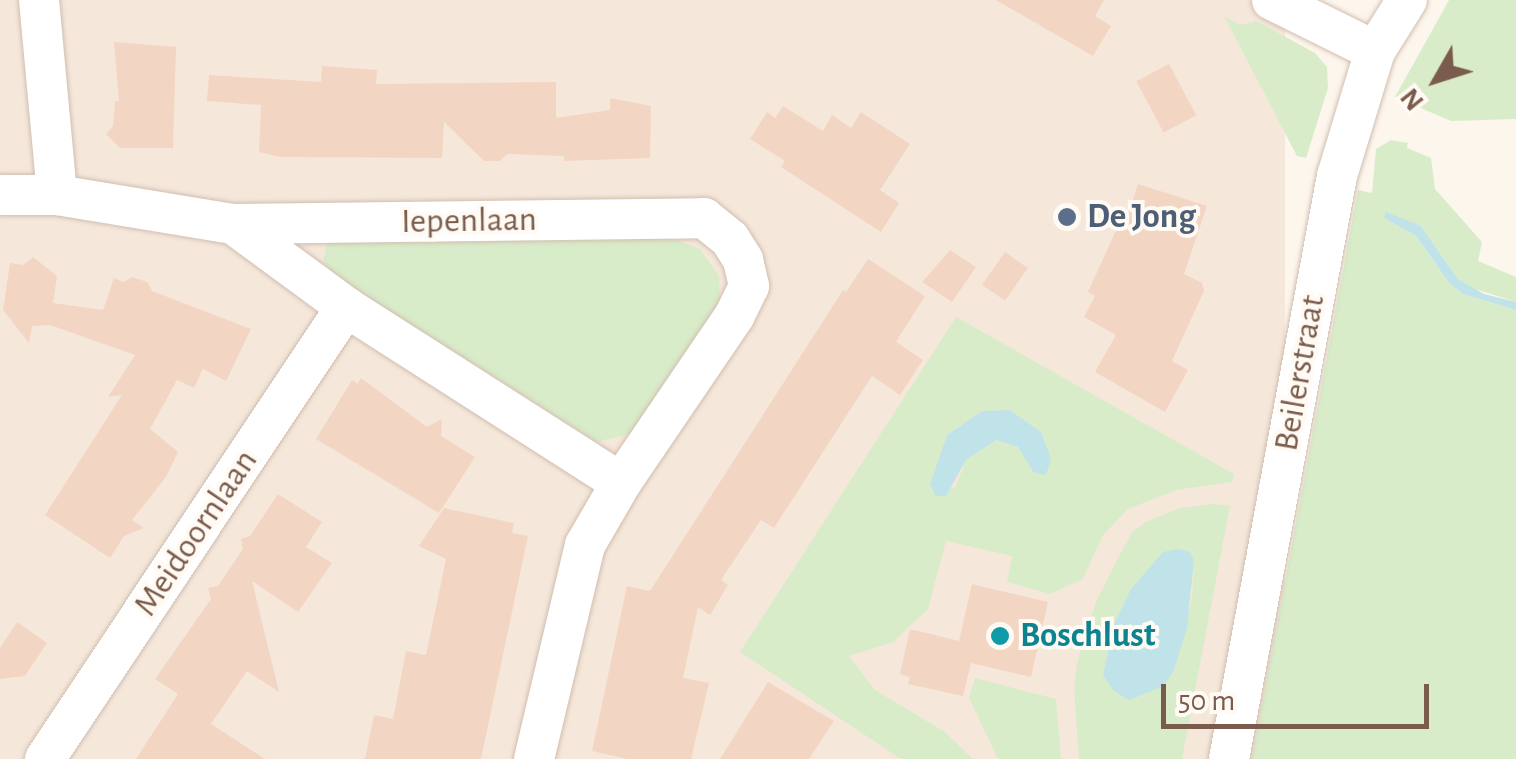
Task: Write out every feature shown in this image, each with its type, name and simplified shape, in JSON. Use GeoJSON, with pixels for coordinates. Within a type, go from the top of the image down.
{"type":"FeatureCollection","features":[{"type":"Feature","properties":{"kind":"street"},"geometry":{"type":"LineString","coordinates":[[39,0],[57,195]]}},
{"type":"Feature","properties":{"kind":"street"},"geometry":{"type":"LineString","coordinates":[[1272,0],[1375,51]]}},
{"type":"Feature","properties":{"kind":"street","name":"Beilerstraat"},"geometry":{"type":"LineString","coordinates":[[1229,759],[1337,176],[1375,51],[1408,0]]}},
{"type":"Feature","properties":{"kind":"street","name":"Iepenlaan"},"geometry":{"type":"LineString","coordinates":[[0,195],[57,195],[234,224],[704,218],[730,239],[743,260],[749,286],[734,315],[622,483],[346,307],[234,224]]}},
{"type":"Feature","properties":{"kind":"street","name":"Meidoornlaan"},"geometry":{"type":"LineString","coordinates":[[45,759],[346,307]]}},
{"type":"Feature","properties":{"kind":"street"},"geometry":{"type":"LineString","coordinates":[[534,759],[580,560],[622,483]]}},
{"type":"Feature","properties":{"kind":"shaded area"},"geometry":{"type":"Polygon","coordinates":[[[0,0],[1285,0],[1285,759],[0,759],[0,0]]]}},
{"type":"Feature","properties":{"kind":"green space"},"geometry":{"type":"Polygon","coordinates":[[[1449,0],[1516,0],[1516,119],[1451,121],[1395,97],[1449,0]]]}},
{"type":"Feature","properties":{"kind":"green space"},"geometry":{"type":"Polygon","coordinates":[[[1224,16],[1240,25],[1256,21],[1315,53],[1327,67],[1328,88],[1306,158],[1297,156],[1224,16]]]}},
{"type":"Feature","properties":{"kind":"green space"},"geometry":{"type":"Polygon","coordinates":[[[1391,140],[1408,143],[1407,148],[1431,158],[1435,189],[1482,242],[1478,261],[1516,277],[1516,302],[1472,288],[1458,279],[1421,226],[1384,218],[1416,236],[1449,283],[1463,294],[1516,310],[1516,759],[1252,759],[1358,190],[1372,193],[1376,149],[1391,140]]]}},
{"type":"Feature","properties":{"kind":"green space"},"geometry":{"type":"Polygon","coordinates":[[[343,238],[671,238],[700,249],[719,276],[720,305],[638,432],[597,442],[335,276],[323,261],[327,244],[343,238]]]}},
{"type":"Feature","properties":{"kind":"green space"},"geometry":{"type":"Polygon","coordinates":[[[956,317],[1234,474],[1232,482],[1176,490],[1128,509],[1103,535],[1083,579],[1050,594],[1007,582],[1012,556],[946,541],[928,609],[893,642],[849,656],[875,690],[945,732],[973,759],[901,759],[740,652],[956,317]],[[1010,410],[982,411],[947,435],[930,484],[955,488],[966,460],[996,440],[1018,447],[1033,472],[1041,432],[1010,410]]]}},
{"type":"Feature","properties":{"kind":"green space"},"geometry":{"type":"Polygon","coordinates":[[[1230,506],[1182,759],[1079,759],[1074,688],[1078,659],[1097,599],[1132,532],[1180,508],[1230,506]],[[1179,549],[1114,624],[1164,686],[1186,629],[1194,562],[1190,552],[1179,549]]]}},
{"type":"Feature","properties":{"kind":"green space"},"geometry":{"type":"Polygon","coordinates":[[[975,678],[1056,699],[1061,759],[998,759],[969,698],[975,678]]]}},
{"type":"Feature","properties":{"kind":"water"},"geometry":{"type":"Polygon","coordinates":[[[1386,212],[1421,226],[1458,279],[1484,294],[1516,302],[1516,310],[1463,294],[1449,283],[1416,236],[1384,218],[1386,212]]]}},
{"type":"Feature","properties":{"kind":"water"},"geometry":{"type":"Polygon","coordinates":[[[1010,410],[1041,432],[1051,459],[1046,475],[1033,472],[1018,447],[996,440],[966,460],[946,496],[936,496],[930,484],[947,435],[982,411],[1010,410]]]}},
{"type":"Feature","properties":{"kind":"water"},"geometry":{"type":"Polygon","coordinates":[[[1163,552],[1190,552],[1194,561],[1187,628],[1174,670],[1164,686],[1129,700],[1114,691],[1103,676],[1114,624],[1131,589],[1163,552]]]}},
{"type":"Feature","properties":{"kind":"building"},"geometry":{"type":"Polygon","coordinates":[[[996,0],[1104,0],[1095,16],[1111,26],[1093,56],[996,0]]]}},
{"type":"Feature","properties":{"kind":"building"},"geometry":{"type":"Polygon","coordinates":[[[114,42],[176,47],[173,148],[120,148],[106,134],[113,126],[115,101],[119,101],[114,42]]]}},
{"type":"Feature","properties":{"kind":"building"},"geometry":{"type":"Polygon","coordinates":[[[1169,64],[1196,115],[1164,133],[1136,81],[1169,64]]]}},
{"type":"Feature","properties":{"kind":"building"},"geometry":{"type":"Polygon","coordinates":[[[322,66],[377,70],[376,84],[556,82],[556,118],[610,110],[610,98],[651,106],[650,158],[564,161],[564,156],[507,154],[500,161],[484,161],[444,122],[442,158],[280,157],[259,152],[261,105],[207,101],[209,75],[321,82],[322,66]]]}},
{"type":"Feature","properties":{"kind":"building"},"geometry":{"type":"Polygon","coordinates":[[[783,106],[823,131],[832,115],[851,128],[861,112],[910,144],[880,190],[899,203],[881,232],[781,167],[785,161],[750,139],[767,112],[775,118],[783,106]]]}},
{"type":"Feature","properties":{"kind":"building"},"geometry":{"type":"Polygon","coordinates":[[[1138,184],[1207,206],[1184,274],[1202,283],[1204,291],[1172,361],[1188,370],[1165,412],[1095,372],[1116,335],[1084,317],[1095,296],[1088,292],[1118,226],[1127,219],[1138,184]]]}},
{"type":"Feature","properties":{"kind":"building"},"geometry":{"type":"Polygon","coordinates":[[[950,250],[976,267],[952,302],[922,282],[950,250]]]}},
{"type":"Feature","properties":{"kind":"building"},"geometry":{"type":"Polygon","coordinates":[[[1005,252],[1028,268],[1005,301],[982,285],[1005,252]]]}},
{"type":"Feature","properties":{"kind":"building"},"geometry":{"type":"Polygon","coordinates":[[[33,257],[57,276],[53,303],[103,310],[114,278],[123,282],[132,277],[147,282],[152,291],[251,329],[226,381],[203,369],[194,388],[177,380],[150,429],[178,452],[166,477],[132,520],[144,528],[124,536],[110,558],[45,515],[122,395],[108,397],[135,355],[50,325],[32,326],[29,343],[3,310],[10,263],[23,265],[33,257]]]}},
{"type":"Feature","properties":{"kind":"building"},"geometry":{"type":"Polygon","coordinates":[[[868,259],[925,296],[896,342],[923,360],[900,395],[872,376],[774,528],[761,520],[721,580],[728,585],[710,615],[698,607],[683,678],[709,683],[691,759],[627,759],[592,751],[627,586],[650,591],[843,290],[846,292],[868,259]]]}},
{"type":"Feature","properties":{"kind":"building"},"geometry":{"type":"Polygon","coordinates":[[[361,378],[427,427],[442,419],[441,436],[475,457],[439,513],[316,439],[352,380],[358,384],[361,378]]]}},
{"type":"Feature","properties":{"kind":"building"},"geometry":{"type":"Polygon","coordinates":[[[278,494],[322,522],[306,547],[332,563],[298,612],[252,581],[279,692],[247,671],[211,724],[265,759],[136,759],[178,694],[155,679],[211,599],[208,588],[218,586],[243,549],[241,539],[250,536],[278,494]]]}},
{"type":"Feature","properties":{"kind":"building"},"geometry":{"type":"Polygon","coordinates":[[[444,508],[514,523],[512,533],[528,536],[481,759],[365,759],[374,715],[393,719],[406,651],[426,655],[446,559],[419,546],[444,508]]]}},
{"type":"Feature","properties":{"kind":"building","name":"Boschlust"},"geometry":{"type":"Polygon","coordinates":[[[972,584],[1048,602],[1031,677],[971,663],[963,696],[908,684],[910,677],[900,674],[910,629],[959,641],[972,584]]]}},
{"type":"Feature","properties":{"kind":"building"},"geometry":{"type":"Polygon","coordinates":[[[17,622],[47,643],[25,676],[0,679],[0,648],[17,622]]]}},
{"type":"Feature","properties":{"kind":"building"},"geometry":{"type":"Polygon","coordinates":[[[768,682],[834,721],[809,759],[720,759],[768,682]]]}},
{"type":"Feature","properties":{"kind":"place","name":"De Jong"},"geometry":{"type":"Point","coordinates":[1067,217]}},
{"type":"Feature","properties":{"kind":"place","name":"Boschlust"},"geometry":{"type":"Point","coordinates":[1000,636]}}]}
